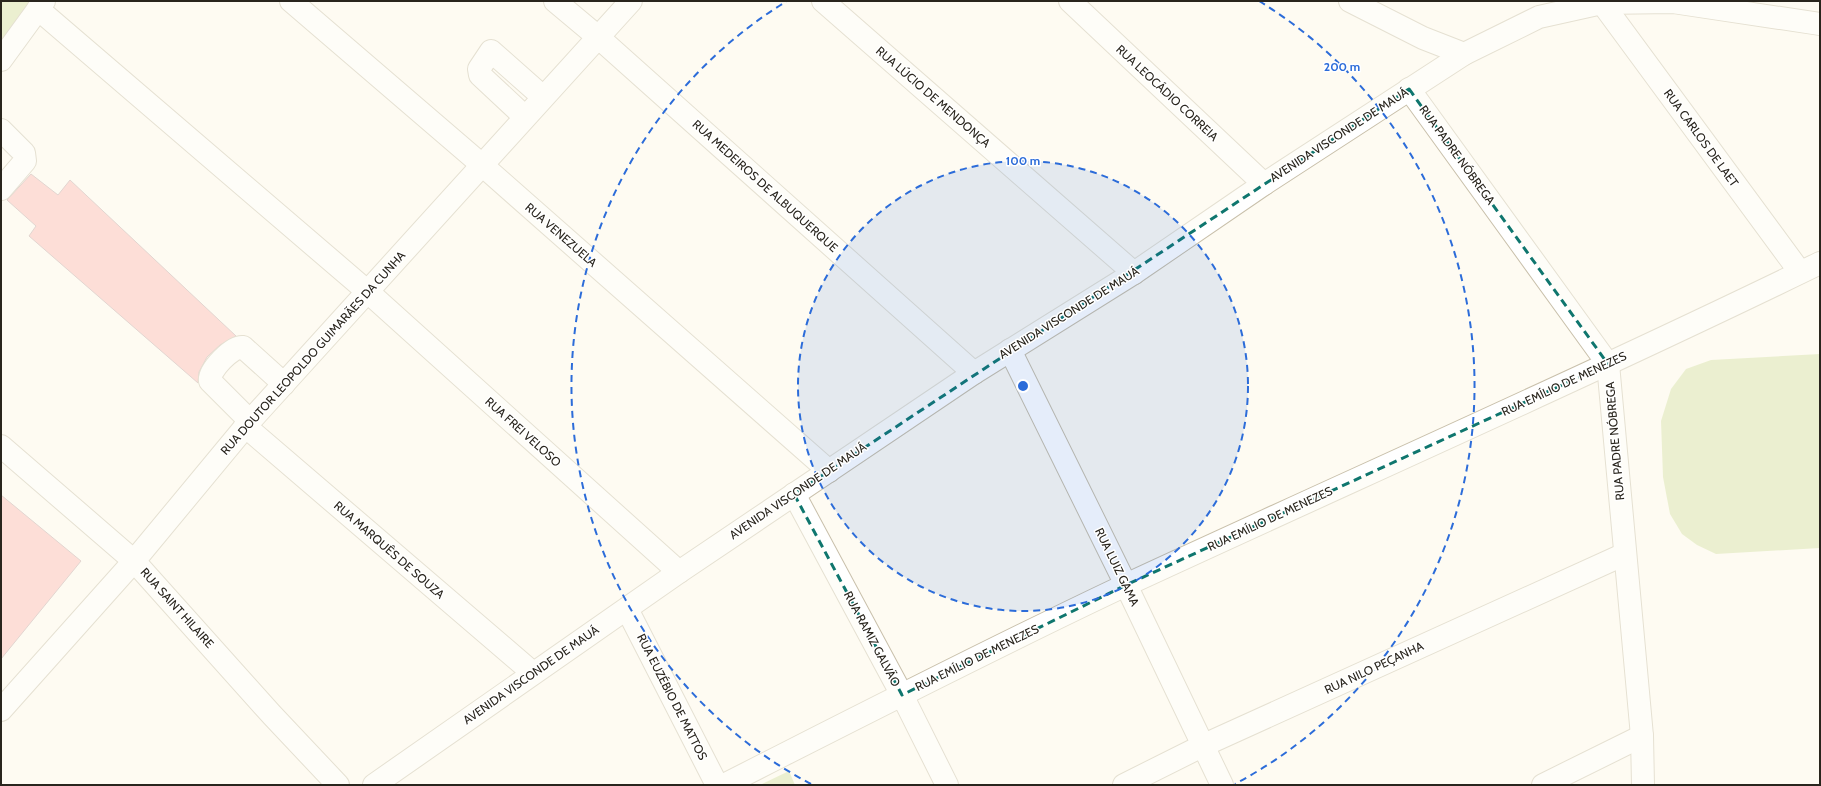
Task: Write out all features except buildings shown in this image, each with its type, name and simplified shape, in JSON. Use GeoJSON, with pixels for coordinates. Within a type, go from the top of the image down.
{"type":"FeatureCollection","features":[{"type":"Feature","properties":{"kind":"street","name":"RUA VENEZUELA"},"geometry":{"type":"LineString","coordinates":[[291,1],[482,165],[829,471]]}},
{"type":"Feature","properties":{"kind":"street","name":"RUA MEDEIROS DE ALBUQUERQUE"},"geometry":{"type":"LineString","coordinates":[[555,1],[598,37],[974,373]]}},
{"type":"Feature","properties":{"kind":"street","name":"RUA DOUTOR LEOPOLDO GUIMARÃES DA CUNHA"},"geometry":{"type":"LineString","coordinates":[[1,710],[134,561],[248,423],[368,292],[525,116],[631,1]]}},
{"type":"Feature","properties":{"kind":"street","name":"RUA LÚCIO DE MENDONÇA"},"geometry":{"type":"LineString","coordinates":[[823,1],[1134,272]]}},
{"type":"Feature","properties":{"kind":"street","name":"RUA LEOCÁDIO CORREIA"},"geometry":{"type":"LineString","coordinates":[[1070,1],[1264,184]]}},
{"type":"Feature","properties":{"kind":"street"},"geometry":{"type":"LineString","coordinates":[[1350,1],[1423,38],[1464,54]]}},
{"type":"Feature","properties":{"kind":"street","name":"AVENIDA VISCONDE DE MAUÁ"},"geometry":{"type":"LineString","coordinates":[[374,785],[532,673],[679,572],[974,373],[1134,272],[1264,184],[1409,89],[1464,54],[1543,9],[1602,3],[1673,2],[1820,24]]}},
{"type":"Feature","properties":{"kind":"street","name":"RUA CARLOS DE LAET"},"geometry":{"type":"LineString","coordinates":[[1602,3],[1800,272]]}},
{"type":"Feature","properties":{"kind":"street"},"geometry":{"type":"LineString","coordinates":[[1,60],[41,5]]}},
{"type":"Feature","properties":{"kind":"street","name":"RUA FREI VELOSO"},"geometry":{"type":"LineString","coordinates":[[41,5],[368,292],[679,572]]}},
{"type":"Feature","properties":{"kind":"street"},"geometry":{"type":"LineString","coordinates":[[525,116],[480,75],[479,69],[491,51],[543,97]]}},
{"type":"Feature","properties":{"kind":"street","name":"RUA PADRE NÓBREGA"},"geometry":{"type":"LineString","coordinates":[[1409,89],[1608,364],[1642,736],[1643,785]]}},
{"type":"Feature","properties":{"kind":"street"},"geometry":{"type":"LineString","coordinates":[[1,130],[24,154],[25,161],[1,189]]}},
{"type":"Feature","properties":{"kind":"street","name":"RUA EMÍLIO DE MENEZES"},"geometry":{"type":"LineString","coordinates":[[724,785],[902,695],[1126,586],[1608,364],[1820,263]]}},
{"type":"Feature","properties":{"kind":"street","name":"RUA MARQUÊS DE SOUZA"},"geometry":{"type":"LineString","coordinates":[[284,384],[243,347],[234,349],[210,373],[210,381],[248,423],[532,673]]}},
{"type":"Feature","properties":{"kind":"street","name":"RUA LUIZ GAMA"},"geometry":{"type":"LineString","coordinates":[[1010,350],[1222,785]]}},
{"type":"Feature","properties":{"kind":"street","name":"RUA SAINT HILAIRE"},"geometry":{"type":"LineString","coordinates":[[1,446],[134,561],[272,715],[338,785]]}},
{"type":"Feature","properties":{"kind":"street","name":"RUA RAMIZ GALVÃO"},"geometry":{"type":"LineString","coordinates":[[794,494],[902,695],[947,785]]}},
{"type":"Feature","properties":{"kind":"street","name":"RUA NILO PEÇANHA"},"geometry":{"type":"LineString","coordinates":[[1124,785],[1202,746],[1625,554]]}},
{"type":"Feature","properties":{"kind":"street","name":"RUA EUZÉBIO DE MATTOS"},"geometry":{"type":"LineString","coordinates":[[627,609],[717,785]]}},
{"type":"Feature","properties":{"kind":"street"},"geometry":{"type":"LineString","coordinates":[[1543,785],[1642,736]]}},
{"type":"Feature","properties":{"kind":"highlighted area"},"geometry":{"type":"Polygon","coordinates":[[[1409,89],[1608,364],[1126,585],[902,695],[794,494],[1409,89]]]}},
{"type":"Feature","properties":{"kind":"green space"},"geometry":{"type":"Polygon","coordinates":[[[1,1],[37,1],[1,50],[1,1]]]}},
{"type":"Feature","properties":{"kind":"green space"},"geometry":{"type":"Polygon","coordinates":[[[1820,354],[1820,548],[1716,554],[1697,545],[1682,534],[1670,514],[1663,477],[1661,421],[1671,389],[1686,369],[1711,360],[1820,354]]]}},
{"type":"Feature","properties":{"kind":"green space"},"geometry":{"type":"Polygon","coordinates":[[[789,771],[795,785],[760,785],[789,771]]]}}]}
